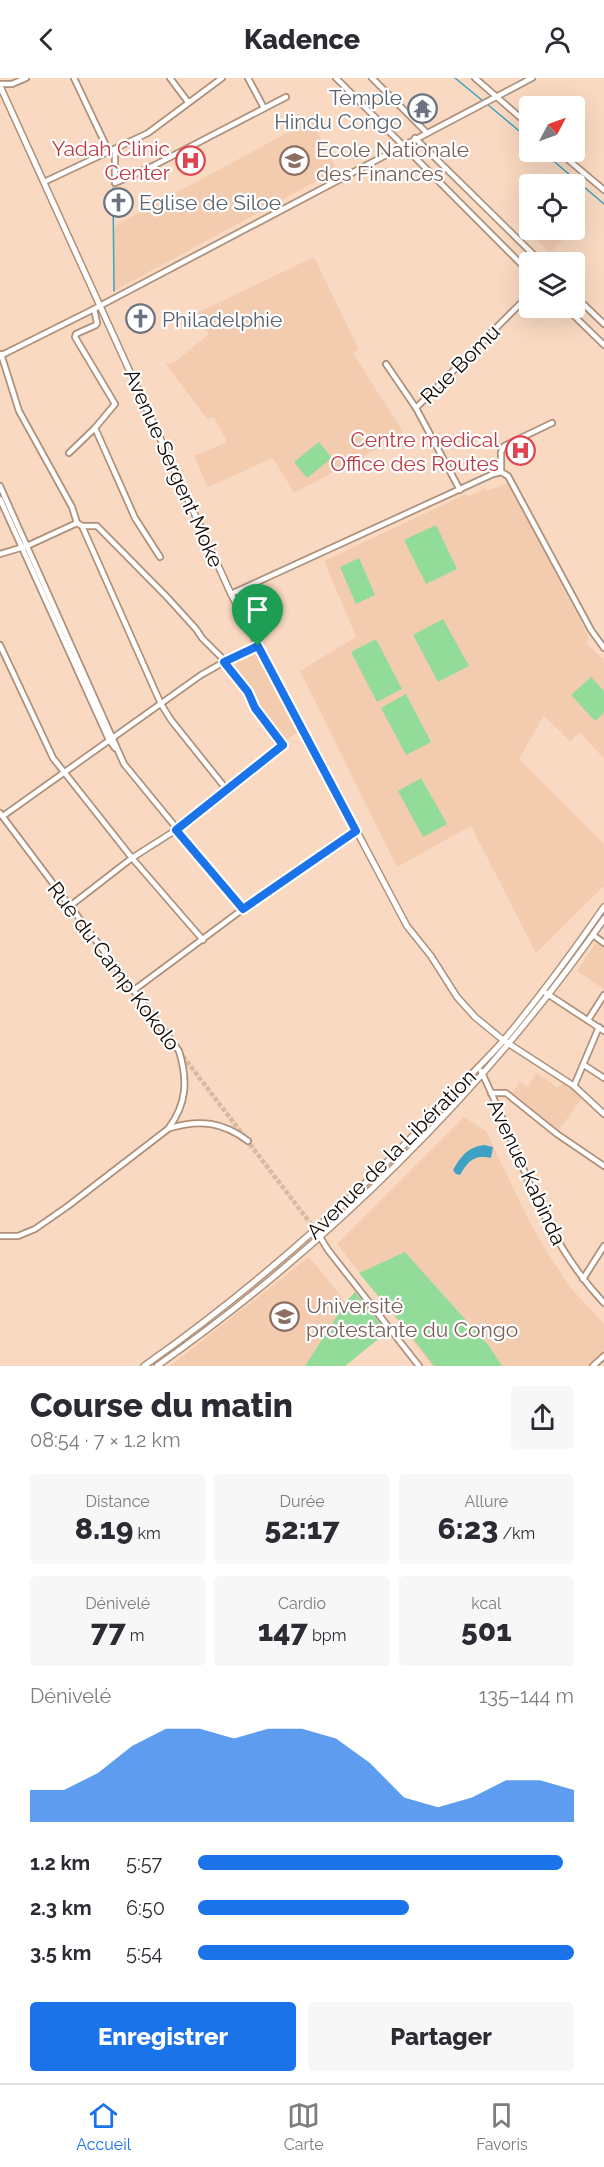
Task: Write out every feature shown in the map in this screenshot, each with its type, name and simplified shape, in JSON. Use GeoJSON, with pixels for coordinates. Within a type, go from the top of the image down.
{"type":"FeatureCollection","features":[{"type":"Feature","properties":{"kind":"main road","name":"Avenue Sergent Moke"},"geometry":{"type":"LineString","coordinates":[[1,89],[44,182],[97,307],[231,594],[412,934],[431,956],[464,1006],[484,1026],[574,1086],[604,1114]]}},
{"type":"Feature","properties":{"kind":"main road","name":"Avenue de la Libération"},"geometry":{"type":"LineString","coordinates":[[545,993],[604,907]]}},
{"type":"Feature","properties":{"kind":"main road","name":"Avenue de la Libération"},"geometry":{"type":"LineString","coordinates":[[157,1366],[230,1311],[382,1179],[482,1074],[604,919]]}},
{"type":"Feature","properties":{"kind":"main road","name":"Avenue de la Libération"},"geometry":{"type":"LineString","coordinates":[[144,1366],[234,1299],[316,1231],[403,1148],[478,1066],[506,1042]]}},
{"type":"Feature","properties":{"kind":"street"},"geometry":{"type":"LineString","coordinates":[[1,89],[26,78]]}},
{"type":"Feature","properties":{"kind":"street"},"geometry":{"type":"LineString","coordinates":[[74,78],[112,151],[115,183],[156,165],[286,97]]}},
{"type":"Feature","properties":{"kind":"street"},"geometry":{"type":"LineString","coordinates":[[170,78],[188,102]]}},
{"type":"Feature","properties":{"kind":"street"},"geometry":{"type":"LineString","coordinates":[[44,182],[148,133],[222,78]]}},
{"type":"Feature","properties":{"kind":"street"},"geometry":{"type":"LineString","coordinates":[[248,78],[264,108]]}},
{"type":"Feature","properties":{"kind":"street"},"geometry":{"type":"LineString","coordinates":[[336,78],[519,262]]}},
{"type":"Feature","properties":{"kind":"street"},"geometry":{"type":"LineString","coordinates":[[372,78],[427,133]]}},
{"type":"Feature","properties":{"kind":"street"},"geometry":{"type":"LineString","coordinates":[[475,78],[519,117]]}},
{"type":"Feature","properties":{"kind":"street"},"geometry":{"type":"LineString","coordinates":[[227,790],[171,720],[161,704],[72,507],[19,411],[0,355],[97,307],[532,78]]}},
{"type":"Feature","properties":{"kind":"street"},"geometry":{"type":"LineString","coordinates":[[1,89],[12,84]]}},
{"type":"Feature","properties":{"kind":"street"},"geometry":{"type":"LineString","coordinates":[[415,138],[532,252]]}},
{"type":"Feature","properties":{"kind":"street"},"geometry":{"type":"LineString","coordinates":[[572,162],[604,190]]}},
{"type":"Feature","properties":{"kind":"street","name":"Rue Bomu"},"geometry":{"type":"LineString","coordinates":[[416,408],[519,305]]}},
{"type":"Feature","properties":{"kind":"street"},"geometry":{"type":"LineString","coordinates":[[585,306],[604,324]]}},
{"type":"Feature","properties":{"kind":"street"},"geometry":{"type":"LineString","coordinates":[[69,453],[114,404],[75,337],[76,334],[96,325],[97,307]]}},
{"type":"Feature","properties":{"kind":"street"},"geometry":{"type":"LineString","coordinates":[[576,318],[604,345]]}},
{"type":"Feature","properties":{"kind":"street","name":"Rue Bomu"},"geometry":{"type":"LineString","coordinates":[[386,364],[416,408],[460,490]]}},
{"type":"Feature","properties":{"kind":"street"},"geometry":{"type":"LineString","coordinates":[[501,472],[501,452],[504,447],[552,423]]}},
{"type":"Feature","properties":{"kind":"street"},"geometry":{"type":"LineString","coordinates":[[94,428],[135,518],[160,557]]}},
{"type":"Feature","properties":{"kind":"street"},"geometry":{"type":"LineString","coordinates":[[231,594],[501,472],[508,476],[591,630],[604,648]]}},
{"type":"Feature","properties":{"kind":"street"},"geometry":{"type":"LineString","coordinates":[[0,486],[25,547],[126,768],[243,909]]}},
{"type":"Feature","properties":{"kind":"street"},"geometry":{"type":"LineString","coordinates":[[0,499],[25,547]]}},
{"type":"Feature","properties":{"kind":"street"},"geometry":{"type":"LineString","coordinates":[[0,554],[25,547],[80,524],[100,528],[167,597],[224,662],[248,692],[255,708],[283,745],[176,830],[132,858],[70,906]]}},
{"type":"Feature","properties":{"kind":"street"},"geometry":{"type":"LineString","coordinates":[[0,645],[51,754],[63,773],[203,940]]}},
{"type":"Feature","properties":{"kind":"street"},"geometry":{"type":"LineString","coordinates":[[1,815],[224,662],[258,646]]}},
{"type":"Feature","properties":{"kind":"street","name":"Rue du Camp Kokolo"},"geometry":{"type":"LineString","coordinates":[[0,1236],[18,1236],[35,1229],[168,1129],[179,1113],[186,1087],[179,1051],[1,815]]}},
{"type":"Feature","properties":{"kind":"street"},"geometry":{"type":"LineString","coordinates":[[134,990],[243,909],[356,831]]}},
{"type":"Feature","properties":{"kind":"street"},"geometry":{"type":"LineString","coordinates":[[592,935],[604,943]]}},
{"type":"Feature","properties":{"kind":"street"},"geometry":{"type":"LineString","coordinates":[[545,993],[602,1029],[574,1086]]}},
{"type":"Feature","properties":{"kind":"street"},"geometry":{"type":"LineString","coordinates":[[588,1020],[604,995]]}},
{"type":"Feature","properties":{"kind":"street"},"geometry":{"type":"LineString","coordinates":[[584,1065],[604,1078]]}},
{"type":"Feature","properties":{"kind":"street","name":"Avenue Kabinda"},"geometry":{"type":"LineString","coordinates":[[478,1066],[535,1199],[561,1248],[604,1303]]}},
{"type":"Feature","properties":{"kind":"street"},"geometry":{"type":"LineString","coordinates":[[491,1093],[506,1093],[557,1134],[604,1166]]}},
{"type":"Feature","properties":{"kind":"street","name":"Rue du Camp Kokolo"},"geometry":{"type":"LineString","coordinates":[[168,1129],[192,1123],[214,1124],[236,1132],[248,1141]]}},
{"type":"Feature","properties":{"kind":"street"},"geometry":{"type":"LineString","coordinates":[[318,1234],[419,1366]]}},
{"type":"Feature","properties":{"kind":"street"},"geometry":{"type":"LineString","coordinates":[[583,1279],[604,1246]]}},
{"type":"Feature","properties":{"kind":"street"},"geometry":{"type":"LineString","coordinates":[[593,1366],[601,1363],[604,1356]]}},
{"type":"Feature","properties":{"kind":"shaded area"},"geometry":{"type":"Polygon","coordinates":[[[309,115],[337,170],[114,291],[114,226],[302,125],[309,115]]]}},
{"type":"Feature","properties":{"kind":"shaded area"},"geometry":{"type":"Polygon","coordinates":[[[537,240],[562,240],[551,252],[537,240]]]}},
{"type":"Feature","properties":{"kind":"shaded area"},"geometry":{"type":"Polygon","coordinates":[[[314,257],[359,350],[353,353],[403,432],[377,449],[294,493],[273,458],[208,487],[194,456],[227,442],[214,417],[207,419],[166,364],[176,361],[209,334],[193,315],[314,257]]]}},
{"type":"Feature","properties":{"kind":"shaded area"},"geometry":{"type":"Polygon","coordinates":[[[509,483],[589,638],[586,643],[604,660],[604,759],[580,732],[570,741],[544,716],[519,759],[604,844],[604,886],[536,953],[471,826],[397,867],[300,671],[356,637],[324,561],[466,494],[468,497],[485,488],[486,491],[509,483]]]}},
{"type":"Feature","properties":{"kind":"shaded area"},"geometry":{"type":"Polygon","coordinates":[[[254,650],[298,732],[282,743],[227,663],[254,650]]]}},
{"type":"Feature","properties":{"kind":"shaded area"},"geometry":{"type":"Polygon","coordinates":[[[597,941],[604,945],[604,989],[577,971],[597,941]]]}},
{"type":"Feature","properties":{"kind":"shaded area"},"geometry":{"type":"Polygon","coordinates":[[[537,1073],[558,1088],[562,1083],[583,1097],[558,1131],[511,1094],[520,1082],[527,1087],[537,1073]]]}},
{"type":"Feature","properties":{"kind":"shaded area"},"geometry":{"type":"Polygon","coordinates":[[[464,1117],[486,1131],[545,1249],[570,1287],[604,1324],[604,1356],[593,1366],[502,1366],[489,1346],[422,1271],[500,1366],[432,1366],[337,1244],[464,1117]]]}},
{"type":"Feature","properties":{"kind":"shaded area","name":"Université protestante du Congo"},"geometry":{"type":"Polygon","coordinates":[[[309,1257],[346,1302],[305,1366],[170,1366],[309,1257]]]}},
{"type":"Feature","properties":{"kind":"green space"},"geometry":{"type":"Polygon","coordinates":[[[319,442],[332,458],[307,478],[294,462],[319,442]]]}},
{"type":"Feature","properties":{"kind":"green space"},"geometry":{"type":"Polygon","coordinates":[[[436,525],[457,569],[426,584],[404,540],[436,525]]]}},
{"type":"Feature","properties":{"kind":"green space"},"geometry":{"type":"Polygon","coordinates":[[[359,558],[375,595],[356,604],[340,567],[359,558]]]}},
{"type":"Feature","properties":{"kind":"green space"},"geometry":{"type":"Polygon","coordinates":[[[443,619],[469,666],[438,682],[413,635],[443,619]]]}},
{"type":"Feature","properties":{"kind":"green space"},"geometry":{"type":"Polygon","coordinates":[[[376,639],[402,689],[377,702],[351,652],[376,639]]]}},
{"type":"Feature","properties":{"kind":"green space"},"geometry":{"type":"Polygon","coordinates":[[[591,677],[604,691],[604,713],[595,721],[571,695],[591,677]]]}},
{"type":"Feature","properties":{"kind":"green space"},"geometry":{"type":"Polygon","coordinates":[[[406,694],[431,742],[406,755],[381,708],[406,694]]]}},
{"type":"Feature","properties":{"kind":"green space"},"geometry":{"type":"Polygon","coordinates":[[[421,778],[447,824],[423,837],[398,791],[421,778]]]}},
{"type":"Feature","properties":{"kind":"green space"},"geometry":{"type":"Polygon","coordinates":[[[405,1252],[489,1346],[502,1366],[434,1366],[359,1273],[405,1252]]]}},
{"type":"Feature","properties":{"kind":"green space"},"geometry":{"type":"Polygon","coordinates":[[[355,1292],[387,1332],[345,1366],[305,1366],[346,1302],[355,1292]]]}},
{"type":"Feature","properties":{"kind":"water"},"geometry":{"type":"Polygon","coordinates":[[[484,1145],[493,1147],[491,1158],[476,1158],[469,1162],[460,1175],[456,1174],[453,1170],[462,1156],[469,1150],[484,1145]]]}},
{"type":"Feature","properties":{"kind":"waterway"},"geometry":{"type":"LineString","coordinates":[[455,78],[483,101]]}},
{"type":"Feature","properties":{"kind":"waterway"},"geometry":{"type":"LineString","coordinates":[[487,104],[519,131]]}},
{"type":"Feature","properties":{"kind":"waterway"},"geometry":{"type":"LineString","coordinates":[[555,162],[604,204]]}},
{"type":"Feature","properties":{"kind":"waterway"},"geometry":{"type":"LineString","coordinates":[[113,188],[114,291]]}},
{"type":"Feature","properties":{"kind":"tunnel"},"geometry":{"type":"LineString","coordinates":[[179,1051],[317,1232]]}},
{"type":"Feature","properties":{"kind":"place","name":"Temple Hindu Congo"},"geometry":{"type":"Point","coordinates":[423,109]}},
{"type":"Feature","properties":{"kind":"place","name":"Yadah Clinic Center"},"geometry":{"type":"Point","coordinates":[191,160]}},
{"type":"Feature","properties":{"kind":"place","name":"Ecole Nationale des Finances"},"geometry":{"type":"Point","coordinates":[295,161]}},
{"type":"Feature","properties":{"kind":"place","name":"Eglise de Siloe"},"geometry":{"type":"Point","coordinates":[118,202]}},
{"type":"Feature","properties":{"kind":"place","name":"Philadelphie"},"geometry":{"type":"Point","coordinates":[141,319]}},
{"type":"Feature","properties":{"kind":"place","name":"Centre medical Office des Routes"},"geometry":{"type":"Point","coordinates":[520,451]}},
{"type":"Feature","properties":{"kind":"place","name":"Université protestante du Congo"},"geometry":{"type":"Point","coordinates":[285,1317]}},
{"type":"Feature","properties":{"kind":"route"},"geometry":{"type":"LineString","coordinates":[[258,646],[356,831],[243,909],[176,830],[283,745],[255,708],[248,692],[224,662],[258,646]]}}]}
